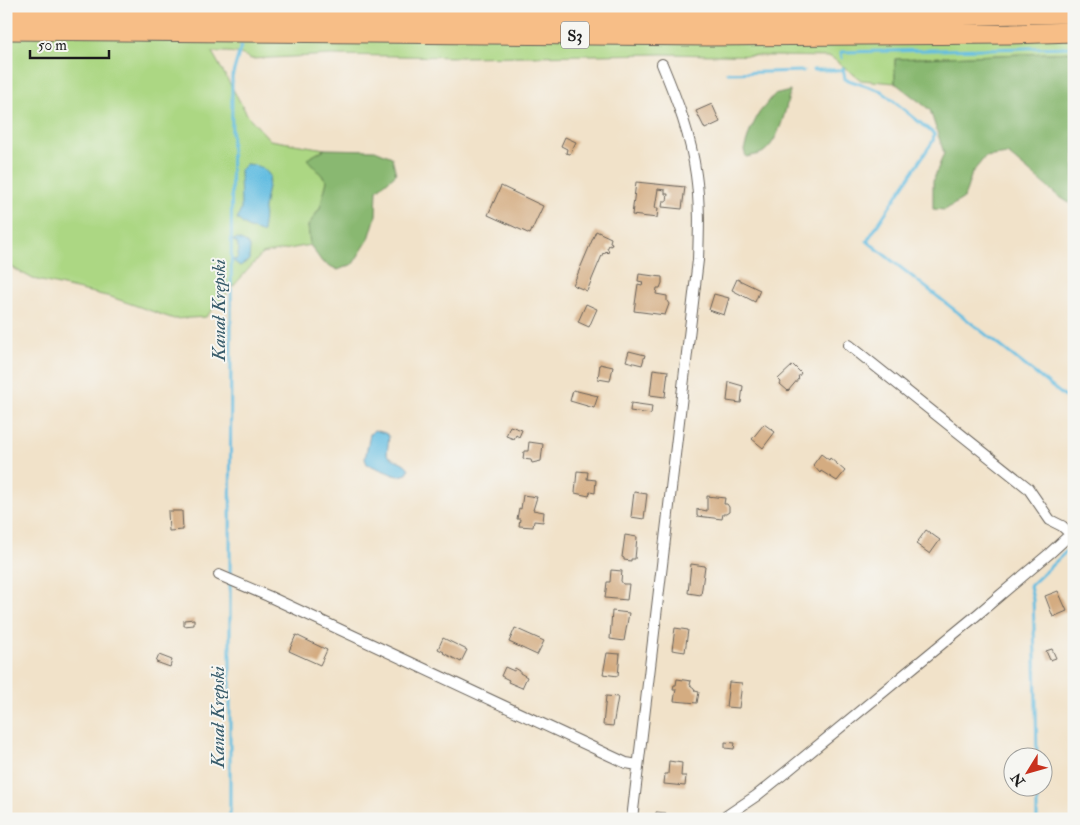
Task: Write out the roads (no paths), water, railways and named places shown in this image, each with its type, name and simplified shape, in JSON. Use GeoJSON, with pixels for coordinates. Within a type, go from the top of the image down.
{"type":"FeatureCollection","features":[{"type":"Feature","properties":{"kind":"highway","name":"S3"},"geometry":{"type":"LineString","coordinates":[[6,12],[706,17],[884,17],[1074,13]]}},
{"type":"Feature","properties":{"kind":"highway","name":"S3"},"geometry":{"type":"LineString","coordinates":[[6,30],[710,36],[1074,32]]}},
{"type":"Feature","properties":{"kind":"street"},"geometry":{"type":"LineString","coordinates":[[632,819],[698,260],[698,199],[693,156],[683,119],[662,64]]}},
{"type":"Feature","properties":{"kind":"street"},"geometry":{"type":"LineString","coordinates":[[722,819],[756,796],[794,766],[1073,534],[1050,520],[1028,488],[849,345]]}},
{"type":"Feature","properties":{"kind":"street"},"geometry":{"type":"LineString","coordinates":[[219,575],[626,763],[638,765]]}},
{"type":"Feature","properties":{"kind":"water"},"geometry":{"type":"Polygon","coordinates":[[[246,164],[260,167],[270,176],[264,208],[263,233],[247,227],[237,219],[241,210],[240,170],[246,164]]]}},
{"type":"Feature","properties":{"kind":"water"},"geometry":{"type":"Polygon","coordinates":[[[238,239],[247,243],[250,248],[249,260],[240,266],[232,260],[237,259],[239,250],[237,243],[232,240],[238,239]]]}},
{"type":"Feature","properties":{"kind":"water"},"geometry":{"type":"Polygon","coordinates":[[[374,430],[389,436],[387,454],[407,466],[409,469],[407,474],[394,475],[367,464],[365,459],[370,434],[374,430]]]}},
{"type":"Feature","properties":{"kind":"waterway","name":"Kanał Krępski"},"geometry":{"type":"LineString","coordinates":[[230,575],[232,77],[241,46]]}},
{"type":"Feature","properties":{"kind":"waterway"},"geometry":{"type":"LineString","coordinates":[[842,58],[841,52],[1074,47]]}},
{"type":"Feature","properties":{"kind":"waterway"},"geometry":{"type":"LineString","coordinates":[[843,68],[845,79],[881,91],[934,134],[933,141],[867,241],[1074,404]]}},
{"type":"Feature","properties":{"kind":"waterway"},"geometry":{"type":"LineString","coordinates":[[813,70],[843,70]]}},
{"type":"Feature","properties":{"kind":"waterway"},"geometry":{"type":"LineString","coordinates":[[728,73],[803,71]]}},
{"type":"Feature","properties":{"kind":"waterway"},"geometry":{"type":"LineString","coordinates":[[1037,748],[1033,599],[1030,586],[1071,545]]}},
{"type":"Feature","properties":{"kind":"waterway","name":"Kanał Krępski"},"geometry":{"type":"LineString","coordinates":[[230,584],[230,819]]}},
{"type":"Feature","properties":{"kind":"waterway"},"geometry":{"type":"LineString","coordinates":[[1037,798],[1037,819]]}}]}
